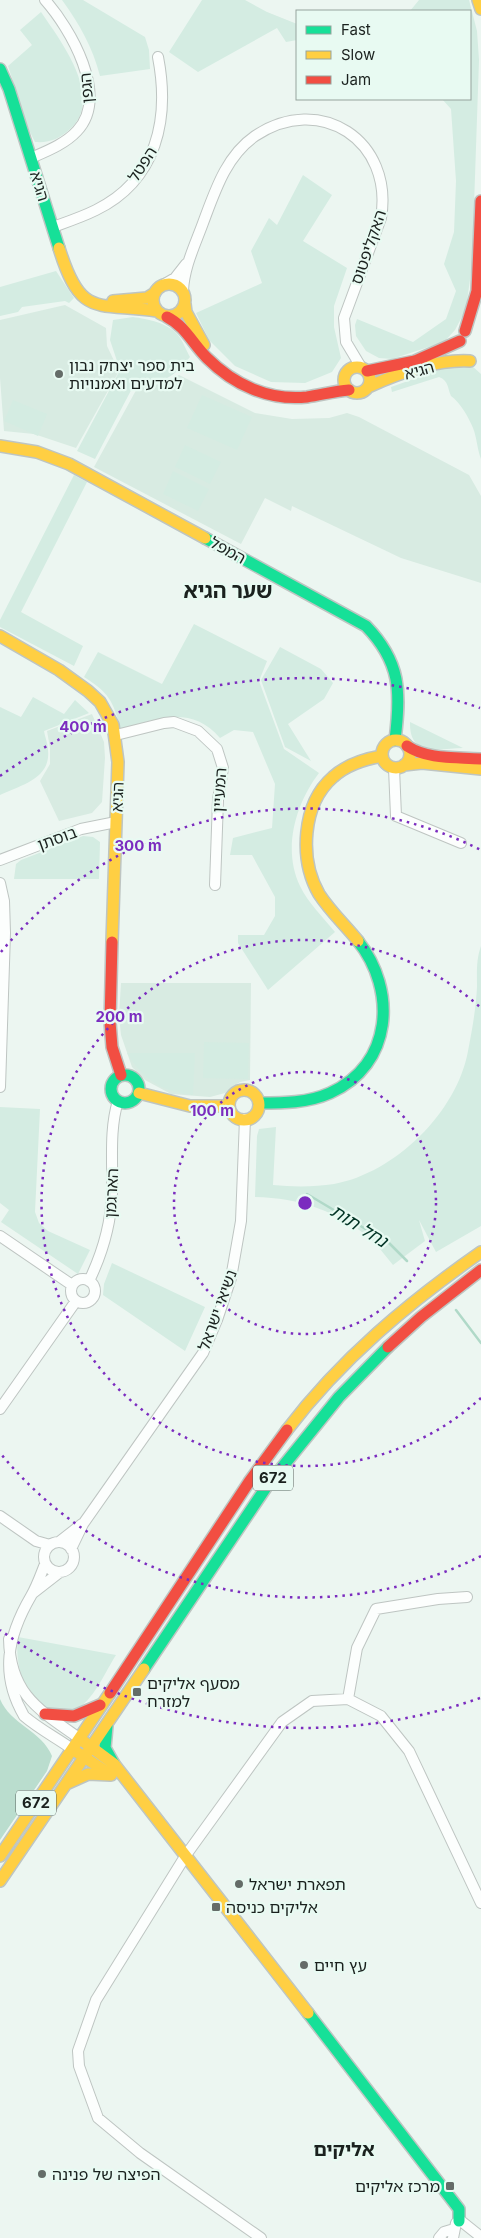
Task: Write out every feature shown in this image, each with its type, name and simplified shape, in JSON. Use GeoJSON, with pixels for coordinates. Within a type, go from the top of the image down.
{"type":"FeatureCollection","features":[{"type":"Feature","properties":{"kind":"street","name":"הגפן"},"geometry":{"type":"LineString","coordinates":[[31,158],[51,149],[78,130],[85,119],[90,105],[86,72],[78,51],[63,24],[45,0]]}},
{"type":"Feature","properties":{"kind":"street"},"geometry":{"type":"LineString","coordinates":[[478,0],[481,9]]}},
{"type":"Feature","properties":{"kind":"street","name":"הפטל"},"geometry":{"type":"LineString","coordinates":[[52,227],[96,210],[117,198],[137,178],[149,159],[158,140],[161,119],[163,81],[158,57]]}},
{"type":"Feature","properties":{"kind":"street","name":"הגיא"},"geometry":{"type":"LineString","coordinates":[[0,69],[9,89],[67,273],[74,287],[92,304],[114,310],[146,309],[162,314]]}},
{"type":"Feature","properties":{"kind":"street","name":"האקליפטוס"},"geometry":{"type":"LineString","coordinates":[[183,292],[184,281],[192,254],[219,181],[239,150],[254,137],[273,126],[292,119],[328,122],[346,131],[371,155],[380,172],[384,194],[381,218],[344,318],[346,342],[349,351],[364,369]]}},
{"type":"Feature","properties":{"kind":"street"},"geometry":{"type":"LineString","coordinates":[[477,363],[462,351],[463,336],[474,306],[477,291],[481,201]]}},
{"type":"Feature","properties":{"kind":"street","name":"האקליפטוס"},"geometry":{"type":"LineString","coordinates":[[159,289],[175,278],[192,254]]}},
{"type":"Feature","properties":{"kind":"street"},"geometry":{"type":"LineString","coordinates":[[85,298],[101,302],[147,298],[159,289],[172,284],[183,292],[186,312],[215,365]]}},
{"type":"Feature","properties":{"kind":"street"},"geometry":{"type":"LineString","coordinates":[[159,289],[153,302],[162,314],[179,324],[204,356],[223,374],[257,392],[274,397],[314,395],[349,390],[361,392],[368,387],[370,379],[364,369],[353,368],[344,377],[314,395]]}},
{"type":"Feature","properties":{"kind":"street"},"geometry":{"type":"LineString","coordinates":[[162,314],[181,312],[186,304]]}},
{"type":"Feature","properties":{"kind":"street","name":"הגיא"},"geometry":{"type":"LineString","coordinates":[[364,369],[386,370],[441,353],[463,336],[470,327],[481,325]]}},
{"type":"Feature","properties":{"kind":"street","name":"הגיא"},"geometry":{"type":"LineString","coordinates":[[368,387],[388,378],[458,359],[477,363]]}},
{"type":"Feature","properties":{"kind":"street"},"geometry":{"type":"LineString","coordinates":[[344,377],[345,384],[349,390]]}},
{"type":"Feature","properties":{"kind":"street","name":"המפל"},"geometry":{"type":"LineString","coordinates":[[0,446],[37,452],[69,464],[366,626],[386,648],[396,672],[399,699],[395,740]]}},
{"type":"Feature","properties":{"kind":"street","name":"הגיא"},"geometry":{"type":"LineString","coordinates":[[0,636],[90,691],[109,714],[116,735],[118,762],[110,1022],[112,1047],[121,1075]]}},
{"type":"Feature","properties":{"kind":"street","name":"המעיין"},"geometry":{"type":"LineString","coordinates":[[116,735],[174,722],[198,731],[210,740],[217,749],[223,768],[218,800],[216,884]]}},
{"type":"Feature","properties":{"kind":"street"},"geometry":{"type":"LineString","coordinates":[[481,759],[425,754],[416,752],[402,741],[395,740],[384,746],[382,756],[386,764],[399,766],[425,764],[481,769]]}},
{"type":"Feature","properties":{"kind":"street"},"geometry":{"type":"LineString","coordinates":[[407,746],[409,756],[399,766],[396,816],[461,843]]}},
{"type":"Feature","properties":{"kind":"street"},"geometry":{"type":"LineString","coordinates":[[259,1103],[288,1103],[312,1099],[333,1092],[352,1080],[367,1064],[378,1044],[384,1023],[384,1000],[379,975],[367,951],[329,906],[315,886],[309,869],[307,845],[310,815],[326,784],[348,768],[382,756]]}},
{"type":"Feature","properties":{"kind":"street","name":"בוסתן"},"geometry":{"type":"LineString","coordinates":[[0,860],[82,828],[116,822]]}},
{"type":"Feature","properties":{"kind":"street"},"geometry":{"type":"LineString","coordinates":[[0,883],[4,901],[5,933],[0,1087]]}},
{"type":"Feature","properties":{"kind":"street"},"geometry":{"type":"LineString","coordinates":[[121,1075],[130,1075],[137,1081],[138,1093],[130,1102],[118,1101],[111,1090],[114,1080],[121,1075]]}},
{"type":"Feature","properties":{"kind":"street"},"geometry":{"type":"LineString","coordinates":[[240,1090],[250,1091],[259,1103],[254,1116],[245,1119],[233,1114],[229,1106],[232,1096],[240,1090]]}},
{"type":"Feature","properties":{"kind":"street"},"geometry":{"type":"LineString","coordinates":[[138,1093],[184,1105],[229,1106]]}},
{"type":"Feature","properties":{"kind":"street","name":"הארגמן"},"geometry":{"type":"LineString","coordinates":[[89,1281],[101,1256],[110,1221],[113,1128],[118,1101]]}},
{"type":"Feature","properties":{"kind":"street","name":"נשיאי ישראל"},"geometry":{"type":"LineString","coordinates":[[32,1594],[72,1564],[74,1554],[71,1549],[83,1524],[202,1353],[217,1320],[230,1278],[241,1221],[245,1119]]}},
{"type":"Feature","properties":{"kind":"street"},"geometry":{"type":"LineString","coordinates":[[0,1236],[72,1285]]}},
{"type":"Feature","properties":{"kind":"street","name":"672"},"geometry":{"type":"LineString","coordinates":[[0,1856],[101,1704],[152,1632],[240,1495],[310,1402],[344,1362],[388,1322],[481,1252]]}},
{"type":"Feature","properties":{"kind":"street","name":"672"},"geometry":{"type":"LineString","coordinates":[[0,1880],[108,1724],[267,1486],[302,1439],[356,1377],[394,1339],[481,1270]]}},
{"type":"Feature","properties":{"kind":"street"},"geometry":{"type":"LineString","coordinates":[[78,1280],[89,1281],[95,1290],[93,1297],[83,1303],[76,1301],[71,1292],[72,1285],[78,1280]]}},
{"type":"Feature","properties":{"kind":"street"},"geometry":{"type":"LineString","coordinates":[[0,1409],[76,1301]]}},
{"type":"Feature","properties":{"kind":"street"},"geometry":{"type":"LineString","coordinates":[[0,1516],[36,1541],[68,1545],[71,1549]]}},
{"type":"Feature","properties":{"kind":"street","name":"נשיאי ישראל"},"geometry":{"type":"LineString","coordinates":[[72,1749],[26,1717],[7,1695],[0,1674],[0,1662],[9,1633],[32,1594],[45,1560],[54,1543],[83,1524]]}},
{"type":"Feature","properties":{"kind":"street"},"geometry":{"type":"LineString","coordinates":[[36,1541],[52,1570],[60,1572]]}},
{"type":"Feature","properties":{"kind":"street"},"geometry":{"type":"LineString","coordinates":[[348,1699],[357,1648],[376,1609],[438,1598],[467,1597]]}},
{"type":"Feature","properties":{"kind":"street"},"geometry":{"type":"LineString","coordinates":[[9,1633],[11,1660],[18,1685],[26,1696],[45,1714],[92,1747],[131,1787],[186,1854],[459,2209],[455,2229]]}},
{"type":"Feature","properties":{"kind":"street"},"geometry":{"type":"LineString","coordinates":[[261,2238],[140,2153],[98,2118],[79,2066],[78,2051],[96,2000],[186,1854],[282,1722],[312,1700],[348,1699],[381,1716],[409,1751],[481,1903]]}},
{"type":"Feature","properties":{"kind":"street"},"geometry":{"type":"LineString","coordinates":[[45,1714],[74,1716],[101,1704]]}},
{"type":"Feature","properties":{"kind":"street"},"geometry":{"type":"LineString","coordinates":[[108,1724],[105,1748],[112,1769]]}},
{"type":"Feature","properties":{"kind":"street"},"geometry":{"type":"LineString","coordinates":[[72,1749],[112,1769]]}},
{"type":"Feature","properties":{"kind":"street"},"geometry":{"type":"LineString","coordinates":[[67,1784],[84,1775],[112,1769]]}},
{"type":"Feature","properties":{"kind":"street"},"geometry":{"type":"LineString","coordinates":[[439,2238],[444,2232],[471,2228],[481,2238]]}},
{"type":"Feature","properties":{"kind":"shaded area"},"geometry":{"type":"Polygon","coordinates":[[[62,0],[83,0],[145,37],[149,50],[150,69],[100,76],[85,36],[62,0]]]}},
{"type":"Feature","properties":{"kind":"shaded area"},"geometry":{"type":"Polygon","coordinates":[[[202,0],[245,0],[267,12],[296,24],[296,40],[286,42],[277,28],[198,72],[169,52],[202,0]]]}},
{"type":"Feature","properties":{"kind":"shaded area"},"geometry":{"type":"Polygon","coordinates":[[[419,0],[469,0],[477,31],[479,60],[472,264],[466,309],[455,330],[444,342],[392,359],[379,358],[366,351],[356,336],[355,325],[357,319],[413,342],[446,319],[456,291],[444,264],[454,232],[456,181],[451,109],[443,100],[471,100],[471,10],[411,10],[419,0]]]}},
{"type":"Feature","properties":{"kind":"shaded area"},"geometry":{"type":"Polygon","coordinates":[[[41,12],[68,53],[76,69],[83,102],[80,116],[70,129],[54,140],[35,142],[28,128],[8,66],[32,45],[20,30],[41,12]]]}},
{"type":"Feature","properties":{"kind":"shaded area"},"geometry":{"type":"Polygon","coordinates":[[[303,175],[332,195],[303,241],[347,268],[334,306],[334,327],[341,358],[332,372],[305,383],[271,382],[235,366],[209,340],[196,313],[262,283],[251,251],[269,218],[277,225],[303,175]]]}},
{"type":"Feature","properties":{"kind":"shaded area"},"geometry":{"type":"Polygon","coordinates":[[[56,271],[74,298],[69,303],[65,301],[22,307],[18,312],[0,316],[0,287],[56,271]]]}},
{"type":"Feature","properties":{"kind":"shaded area","name":"בית ספר יצחק נבון למדעים ואמנויות"},"geometry":{"type":"Polygon","coordinates":[[[65,305],[106,328],[107,346],[119,371],[76,448],[34,434],[4,431],[0,378],[0,320],[65,305]]]}},
{"type":"Feature","properties":{"kind":"shaded area"},"geometry":{"type":"Polygon","coordinates":[[[133,317],[157,322],[169,327],[178,335],[190,357],[168,378],[154,381],[137,379],[95,459],[77,451],[120,370],[110,340],[113,320],[133,317]]]}},
{"type":"Feature","properties":{"kind":"shaded area"},"geometry":{"type":"Polygon","coordinates":[[[459,363],[471,365],[481,374],[481,459],[474,432],[467,415],[451,396],[446,382],[439,377],[392,392],[391,387],[459,363]]]}},
{"type":"Feature","properties":{"kind":"shaded area"},"geometry":{"type":"Polygon","coordinates":[[[179,375],[255,413],[292,419],[329,418],[347,413],[359,417],[469,475],[481,496],[481,583],[401,558],[292,506],[291,511],[265,498],[241,544],[94,467],[140,383],[153,385],[167,383],[179,375]]]}},
{"type":"Feature","properties":{"kind":"shaded area"},"geometry":{"type":"Polygon","coordinates":[[[202,395],[252,417],[237,450],[187,428],[202,395]]]}},
{"type":"Feature","properties":{"kind":"shaded area"},"geometry":{"type":"Polygon","coordinates":[[[13,400],[47,414],[38,436],[4,421],[13,400]]]}},
{"type":"Feature","properties":{"kind":"shaded area"},"geometry":{"type":"Polygon","coordinates":[[[185,445],[221,462],[210,484],[175,467],[185,445]]]}},
{"type":"Feature","properties":{"kind":"shaded area"},"geometry":{"type":"Polygon","coordinates":[[[173,471],[209,489],[198,511],[163,494],[173,471]]]}},
{"type":"Feature","properties":{"kind":"shaded area"},"geometry":{"type":"Polygon","coordinates":[[[74,475],[87,482],[21,612],[83,646],[74,666],[0,627],[0,620],[74,475]]]}},
{"type":"Feature","properties":{"kind":"shaded area"},"geometry":{"type":"Polygon","coordinates":[[[194,624],[267,661],[259,681],[284,749],[319,773],[298,812],[292,842],[292,857],[295,872],[303,892],[335,932],[268,990],[238,943],[238,935],[264,935],[275,916],[275,897],[252,855],[230,855],[233,838],[272,828],[275,784],[253,732],[234,730],[220,738],[209,727],[197,721],[173,717],[160,718],[120,729],[109,698],[84,677],[98,652],[162,684],[194,624]]]}},
{"type":"Feature","properties":{"kind":"shaded area"},"geometry":{"type":"Polygon","coordinates":[[[280,647],[321,669],[333,683],[324,699],[288,724],[311,761],[285,747],[261,680],[280,647]]]}},
{"type":"Feature","properties":{"kind":"shaded area"},"geometry":{"type":"Polygon","coordinates":[[[33,697],[64,714],[75,700],[89,713],[44,731],[48,745],[48,760],[45,768],[33,780],[0,795],[0,707],[21,717],[33,697]]]}},
{"type":"Feature","properties":{"kind":"shaded area"},"geometry":{"type":"Polygon","coordinates":[[[92,714],[104,742],[105,758],[102,802],[92,813],[59,821],[40,781],[50,764],[47,731],[92,714]]]}},
{"type":"Feature","properties":{"kind":"shaded area"},"geometry":{"type":"Polygon","coordinates":[[[410,722],[463,748],[427,749],[420,746],[414,741],[410,722]]]}},
{"type":"Feature","properties":{"kind":"shaded area"},"geometry":{"type":"Polygon","coordinates":[[[83,836],[93,837],[100,842],[99,879],[14,879],[16,864],[21,860],[83,836]]]}},
{"type":"Feature","properties":{"kind":"shaded area"},"geometry":{"type":"Polygon","coordinates":[[[481,946],[481,1226],[436,1252],[419,1220],[425,1241],[393,1265],[373,1241],[332,1214],[303,1203],[255,1197],[257,1136],[259,1129],[276,1127],[273,1185],[288,1186],[327,1185],[357,1178],[379,1167],[400,1153],[420,1136],[437,1117],[451,1096],[462,1074],[474,1019],[478,961],[481,946]]]}},
{"type":"Feature","properties":{"kind":"shaded area"},"geometry":{"type":"Polygon","coordinates":[[[121,983],[251,983],[250,1080],[240,1082],[225,1093],[210,1097],[171,1094],[145,1080],[132,1067],[121,1035],[119,1016],[121,983]]]}},
{"type":"Feature","properties":{"kind":"shaded area"},"geometry":{"type":"Polygon","coordinates":[[[204,1042],[249,1043],[248,1079],[203,1078],[204,1042]]]}},
{"type":"Feature","properties":{"kind":"shaded area"},"geometry":{"type":"Polygon","coordinates":[[[127,1053],[195,1053],[193,1095],[172,1091],[155,1083],[140,1071],[127,1053]]]}},
{"type":"Feature","properties":{"kind":"shaded area"},"geometry":{"type":"Polygon","coordinates":[[[0,1107],[40,1109],[35,1212],[39,1223],[48,1231],[90,1250],[78,1274],[1,1222],[9,1210],[0,1203],[0,1107]]]}},
{"type":"Feature","properties":{"kind":"shaded area"},"geometry":{"type":"Polygon","coordinates":[[[112,1263],[205,1307],[185,1351],[103,1295],[104,1284],[112,1263]]]}},
{"type":"Feature","properties":{"kind":"shaded area"},"geometry":{"type":"Polygon","coordinates":[[[18,1637],[116,1655],[93,1694],[81,1707],[72,1711],[47,1708],[30,1694],[24,1683],[18,1660],[18,1637]]]}},
{"type":"Feature","properties":{"kind":"green space"},"geometry":{"type":"Polygon","coordinates":[[[0,1699],[11,1715],[41,1740],[52,1756],[47,1771],[0,1840],[0,1699]]]}},
{"type":"Feature","properties":{"kind":"waterway","name":"נחל תות"},"geometry":{"type":"LineString","coordinates":[[307,1194],[389,1243],[407,1261]]}},
{"type":"Feature","properties":{"kind":"waterway","name":"נחל תות"},"geometry":{"type":"LineString","coordinates":[[456,1310],[481,1343]]}},
{"type":"Feature","properties":{"kind":"traffic: fast"},"geometry":{"type":"LineString","coordinates":[[0,69],[9,89],[59,248]]}},
{"type":"Feature","properties":{"kind":"traffic: fast"},"geometry":{"type":"LineString","coordinates":[[205,538],[366,626],[378,639],[386,652],[396,679],[398,707],[395,740]]}},
{"type":"Feature","properties":{"kind":"traffic: fast"},"geometry":{"type":"LineString","coordinates":[[259,1103],[295,1102],[322,1096],[351,1080],[366,1064],[377,1046],[382,1025],[383,1003],[379,981],[371,960],[358,941]]}},
{"type":"Feature","properties":{"kind":"traffic: fast"},"geometry":{"type":"LineString","coordinates":[[125,1075],[135,1079],[139,1089],[135,1099],[125,1103],[115,1099],[111,1089],[115,1079],[125,1075]]}},
{"type":"Feature","properties":{"kind":"traffic: fast"},"geometry":{"type":"LineString","coordinates":[[144,1669],[267,1486],[339,1397],[388,1347]]}},
{"type":"Feature","properties":{"kind":"traffic: fast"},"geometry":{"type":"LineString","coordinates":[[107,1726],[105,1748],[114,1764]]}},
{"type":"Feature","properties":{"kind":"traffic: fast"},"geometry":{"type":"LineString","coordinates":[[308,2013],[459,2209],[459,2221]]}},
{"type":"Feature","properties":{"kind":"traffic: slow"},"geometry":{"type":"LineString","coordinates":[[478,0],[481,9]]}},
{"type":"Feature","properties":{"kind":"traffic: slow"},"geometry":{"type":"LineString","coordinates":[[59,248],[75,287],[93,303],[157,311]]}},
{"type":"Feature","properties":{"kind":"traffic: slow"},"geometry":{"type":"LineString","coordinates":[[169,284],[181,288],[185,300],[181,312],[169,316],[157,312],[153,300],[157,288],[169,284]]}},
{"type":"Feature","properties":{"kind":"traffic: slow"},"geometry":{"type":"LineString","coordinates":[[113,301],[147,298],[155,293]]}},
{"type":"Feature","properties":{"kind":"traffic: slow"},"geometry":{"type":"LineString","coordinates":[[185,304],[186,312],[204,345]]}},
{"type":"Feature","properties":{"kind":"traffic: slow"},"geometry":{"type":"LineString","coordinates":[[368,387],[418,368],[444,362],[470,361]]}},
{"type":"Feature","properties":{"kind":"traffic: slow"},"geometry":{"type":"LineString","coordinates":[[357,367],[366,371],[370,380],[366,389],[357,393],[348,389],[344,380],[348,371],[357,367]]}},
{"type":"Feature","properties":{"kind":"traffic: slow"},"geometry":{"type":"LineString","coordinates":[[0,446],[37,452],[69,464],[205,538]]}},
{"type":"Feature","properties":{"kind":"traffic: slow"},"geometry":{"type":"LineString","coordinates":[[0,636],[59,670],[88,691],[100,702],[113,725],[118,762],[112,942]]}},
{"type":"Feature","properties":{"kind":"traffic: slow"},"geometry":{"type":"LineString","coordinates":[[396,740],[406,744],[410,754],[406,764],[396,768],[386,764],[382,754],[386,744],[396,740]]}},
{"type":"Feature","properties":{"kind":"traffic: slow"},"geometry":{"type":"LineString","coordinates":[[358,941],[319,894],[308,865],[307,833],[315,802],[323,788],[333,777],[356,763],[382,756]]}},
{"type":"Feature","properties":{"kind":"traffic: slow"},"geometry":{"type":"LineString","coordinates":[[404,765],[422,763],[481,769]]}},
{"type":"Feature","properties":{"kind":"traffic: slow"},"geometry":{"type":"LineString","coordinates":[[244,1090],[250,1091],[258,1099],[259,1105],[258,1111],[250,1119],[244,1120],[238,1119],[230,1111],[229,1105],[230,1099],[238,1091],[244,1090]]}},
{"type":"Feature","properties":{"kind":"traffic: slow"},"geometry":{"type":"LineString","coordinates":[[139,1093],[190,1106],[229,1106]]}},
{"type":"Feature","properties":{"kind":"traffic: slow"},"geometry":{"type":"LineString","coordinates":[[287,1430],[330,1379],[353,1356],[427,1291],[481,1252]]}},
{"type":"Feature","properties":{"kind":"traffic: slow"},"geometry":{"type":"LineString","coordinates":[[0,1881],[144,1669]]}},
{"type":"Feature","properties":{"kind":"traffic: slow"},"geometry":{"type":"LineString","coordinates":[[0,1856],[110,1693]]}},
{"type":"Feature","properties":{"kind":"traffic: slow"},"geometry":{"type":"LineString","coordinates":[[83,1741],[114,1764],[308,2013]]}},
{"type":"Feature","properties":{"kind":"traffic: slow"},"geometry":{"type":"LineString","coordinates":[[75,1751],[111,1775]]}},
{"type":"Feature","properties":{"kind":"traffic: slow"},"geometry":{"type":"LineString","coordinates":[[68,1783],[88,1774],[110,1775]]}},
{"type":"Feature","properties":{"kind":"traffic: jam"},"geometry":{"type":"LineString","coordinates":[[465,331],[477,291],[481,201]]}},
{"type":"Feature","properties":{"kind":"traffic: jam"},"geometry":{"type":"LineString","coordinates":[[167,317],[184,330],[217,368],[253,389],[266,394],[293,398],[349,390]]}},
{"type":"Feature","properties":{"kind":"traffic: jam"},"geometry":{"type":"LineString","coordinates":[[367,371],[415,361],[460,341]]}},
{"type":"Feature","properties":{"kind":"traffic: jam"},"geometry":{"type":"LineString","coordinates":[[407,746],[433,756],[481,759]]}},
{"type":"Feature","properties":{"kind":"traffic: jam"},"geometry":{"type":"LineString","coordinates":[[112,942],[110,1022],[112,1047],[121,1075]]}},
{"type":"Feature","properties":{"kind":"traffic: jam"},"geometry":{"type":"LineString","coordinates":[[388,1347],[421,1317],[481,1270]]}},
{"type":"Feature","properties":{"kind":"traffic: jam"},"geometry":{"type":"LineString","coordinates":[[110,1693],[249,1482],[287,1430]]}},
{"type":"Feature","properties":{"kind":"traffic: jam"},"geometry":{"type":"LineString","coordinates":[[45,1714],[74,1716],[100,1705]]}},
{"type":"Feature","properties":{"kind":"place","name":"בית ספר יצחק נבון למדעים ואמנויות"},"geometry":{"type":"Point","coordinates":[59,374]}},
{"type":"Feature","properties":{"kind":"place","name":"מסעף אליקים למזרח"},"geometry":{"type":"Point","coordinates":[137,1692]}},
{"type":"Feature","properties":{"kind":"place","name":"תפארת ישראל"},"geometry":{"type":"Point","coordinates":[239,1884]}},
{"type":"Feature","properties":{"kind":"place","name":"אליקים כניסה"},"geometry":{"type":"Point","coordinates":[216,1907]}},
{"type":"Feature","properties":{"kind":"place","name":"עץ חיים"},"geometry":{"type":"Point","coordinates":[304,1965]}},
{"type":"Feature","properties":{"kind":"place","name":"הפיצה של פנינה"},"geometry":{"type":"Point","coordinates":[42,2174]}},
{"type":"Feature","properties":{"kind":"place","name":"מרכז אליקים"},"geometry":{"type":"Point","coordinates":[450,2186]}},
{"type":"Feature","properties":{"kind":"district","name":"שער הגיא"},"geometry":{"type":"Point","coordinates":[228,591]}},
{"type":"Feature","properties":{"kind":"district","name":"אליקים"},"geometry":{"type":"Point","coordinates":[344,2149]}}]}
